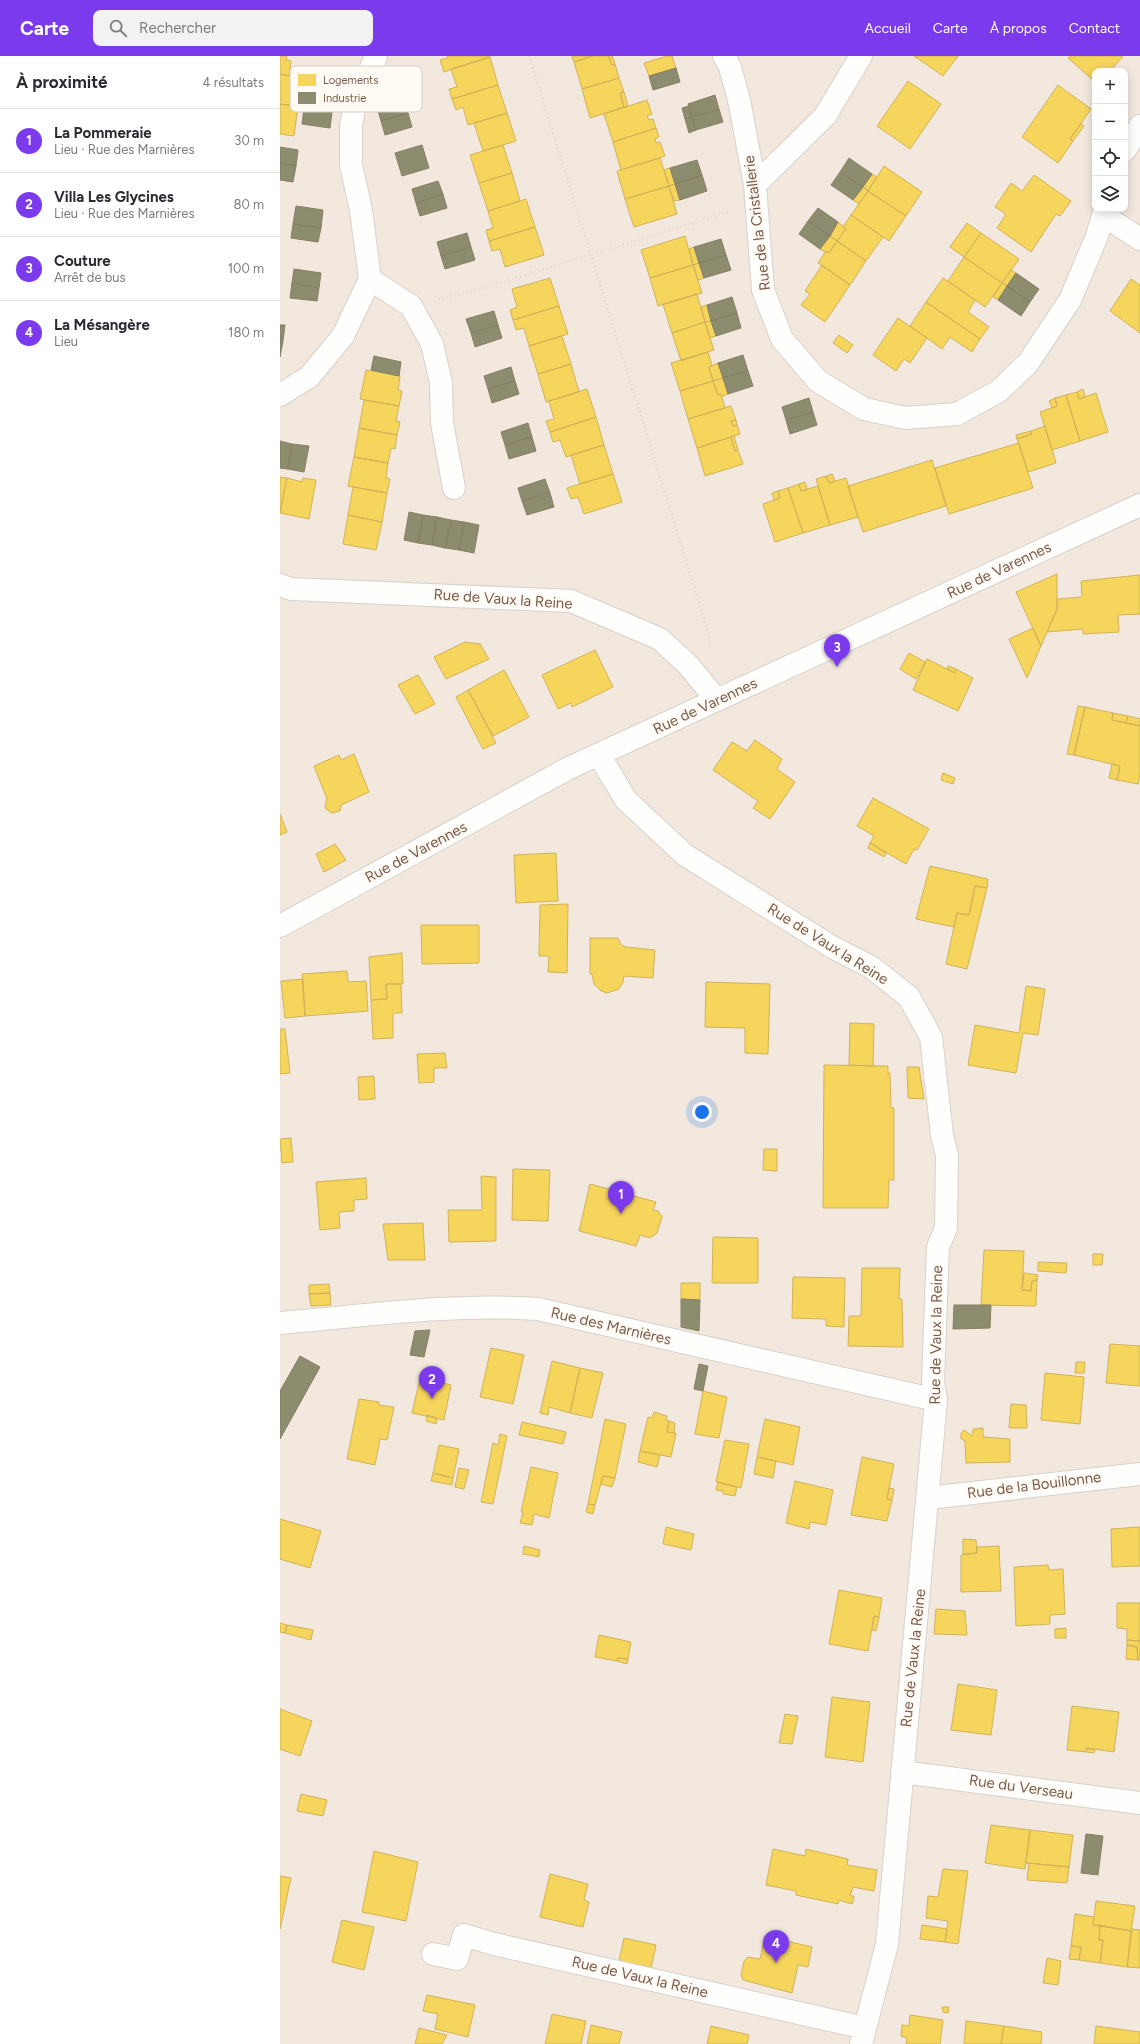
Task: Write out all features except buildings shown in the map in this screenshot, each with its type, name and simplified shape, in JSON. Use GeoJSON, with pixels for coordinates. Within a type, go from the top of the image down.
{"type":"FeatureCollection","features":[{"type":"Feature","properties":{"kind":"street"},"geometry":{"type":"LineString","coordinates":[[372,66],[376,56]]}},
{"type":"Feature","properties":{"kind":"street","name":"Rue de la Cristallerie"},"geometry":{"type":"LineString","coordinates":[[724,56],[730,67],[739,100],[756,195],[763,290],[782,339],[818,381],[864,409],[906,418],[957,414],[999,391],[1028,363],[1070,300],[1097,236],[1104,212],[1140,239]]}},
{"type":"Feature","properties":{"kind":"street"},"geometry":{"type":"LineString","coordinates":[[756,195],[825,116],[860,56]]}},
{"type":"Feature","properties":{"kind":"street"},"geometry":{"type":"LineString","coordinates":[[280,395],[309,377],[343,336],[370,279],[362,210],[351,165],[351,126],[353,112]]}},
{"type":"Feature","properties":{"kind":"street"},"geometry":{"type":"LineString","coordinates":[[1128,145],[1140,126]]}},
{"type":"Feature","properties":{"kind":"street"},"geometry":{"type":"LineString","coordinates":[[370,279],[411,306],[432,344],[441,383],[442,423],[454,488]]}},
{"type":"Feature","properties":{"kind":"street","name":"Rue de Varennes"},"geometry":{"type":"LineString","coordinates":[[280,926],[567,769],[1140,505]]}},
{"type":"Feature","properties":{"kind":"street","name":"Rue de Vaux la Reine"},"geometry":{"type":"LineString","coordinates":[[280,585],[291,589],[571,601],[660,639],[688,665],[717,700]]}},
{"type":"Feature","properties":{"kind":"street","name":"Rue de Vaux la Reine"},"geometry":{"type":"LineString","coordinates":[[433,1954],[458,1959],[464,1935],[494,1944],[863,2036],[887,1944],[936,1400],[933,1382],[938,1247],[946,1228],[948,1178],[947,1156],[942,1135],[931,1037],[909,997],[871,968],[832,947],[685,854],[626,800],[599,755]]}},
{"type":"Feature","properties":{"kind":"street","name":"Rue des Marnières"},"geometry":{"type":"LineString","coordinates":[[280,1323],[439,1310],[506,1307],[538,1309],[936,1400]]}},
{"type":"Feature","properties":{"kind":"street","name":"Rue de la Bouillonne"},"geometry":{"type":"LineString","coordinates":[[928,1498],[1140,1474]]}},
{"type":"Feature","properties":{"kind":"street","name":"Rue du Verseau"},"geometry":{"type":"LineString","coordinates":[[902,1772],[1140,1803]]}},
{"type":"Feature","properties":{"kind":"path"},"geometry":{"type":"LineString","coordinates":[[529,56],[709,635]]}},
{"type":"Feature","properties":{"kind":"path"},"geometry":{"type":"LineString","coordinates":[[411,306],[470,292],[591,255],[756,195]]}},
{"type":"Feature","properties":{"kind":"shaded area"},"geometry":{"type":"Polygon","coordinates":[[[280,56],[1140,56],[1140,2044],[280,2044],[280,56]]]}},
{"type":"Feature","properties":{"kind":"place","name":"Couture"},"geometry":{"type":"Point","coordinates":[837,667]}},
{"type":"Feature","properties":{"kind":"place","name":"La Pommeraie"},"geometry":{"type":"Point","coordinates":[621,1214]}},
{"type":"Feature","properties":{"kind":"place","name":"Villa Les Glycines"},"geometry":{"type":"Point","coordinates":[432,1399]}},
{"type":"Feature","properties":{"kind":"place","name":"La Mésangère"},"geometry":{"type":"Point","coordinates":[776,1963]}}]}
